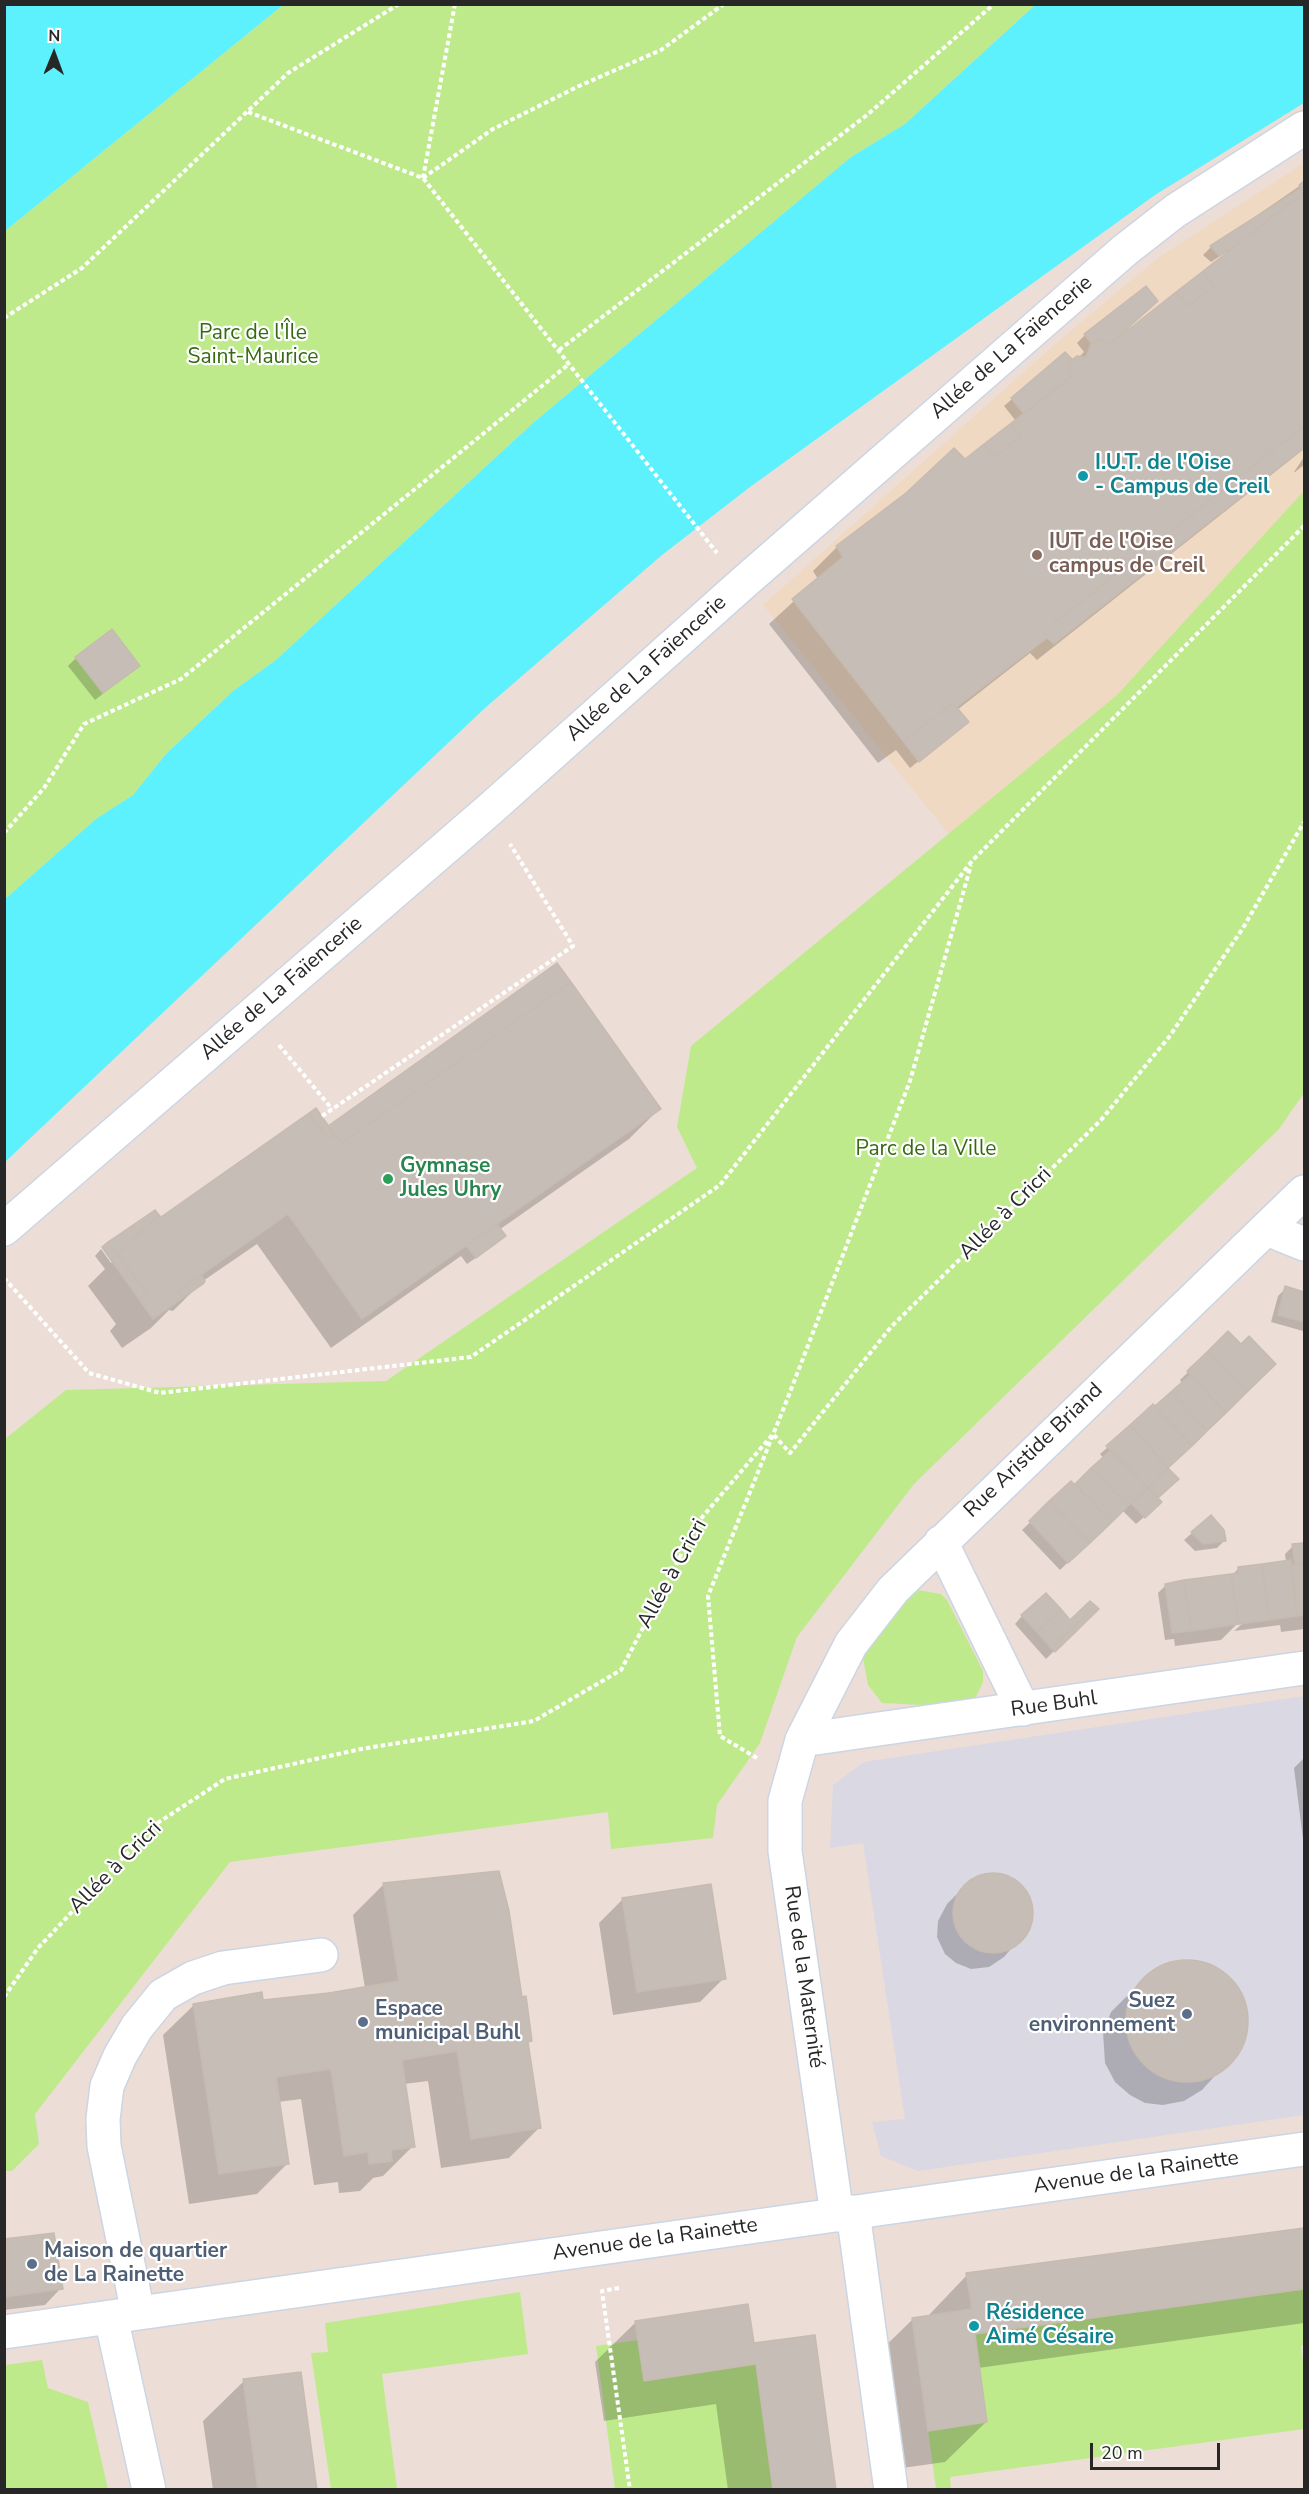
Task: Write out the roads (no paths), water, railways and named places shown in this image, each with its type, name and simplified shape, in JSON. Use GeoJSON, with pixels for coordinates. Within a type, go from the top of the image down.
{"type":"FeatureCollection","features":[{"type":"Feature","properties":{"kind":"street","name":"Allée de La Faïencerie"},"geometry":{"type":"LineString","coordinates":[[4,1229],[489,810],[742,584],[1150,230],[1305,128]]}},
{"type":"Feature","properties":{"kind":"street","name":"Rue Aristide Briand"},"geometry":{"type":"LineString","coordinates":[[802,1740],[832,1679],[869,1618],[941,1542],[1305,1192]]}},
{"type":"Feature","properties":{"kind":"street"},"geometry":{"type":"LineString","coordinates":[[1267,1228],[1305,1244]]}},
{"type":"Feature","properties":{"kind":"street"},"geometry":{"type":"LineString","coordinates":[[941,1542],[1023,1709]]}},
{"type":"Feature","properties":{"kind":"street","name":"Rue Buhl"},"geometry":{"type":"LineString","coordinates":[[802,1740],[1305,1668]]}},
{"type":"Feature","properties":{"kind":"street","name":"Rue de la Maternité"},"geometry":{"type":"LineString","coordinates":[[802,1740],[785,1801],[785,1851],[891,2490]]}},
{"type":"Feature","properties":{"kind":"street"},"geometry":{"type":"LineString","coordinates":[[149,2490],[124,2315],[104,2146],[103,2118],[108,2086],[120,2056],[137,2027],[163,1995],[193,1978],[224,1968],[321,1955]]}},
{"type":"Feature","properties":{"kind":"street","name":"Avenue de la Rainette"},"geometry":{"type":"LineString","coordinates":[[4,2332],[1305,2149]]}},
{"type":"Feature","properties":{"kind":"water"},"geometry":{"type":"Polygon","coordinates":[[[5,4],[283,4],[283,5],[5,231],[5,4]]]}},
{"type":"Feature","properties":{"kind":"water"},"geometry":{"type":"Polygon","coordinates":[[[1035,5],[1304,5],[1304,103],[1155,195],[750,487],[662,555],[485,708],[5,1162],[5,899],[96,819],[133,795],[166,754],[233,691],[276,660],[533,423],[851,157],[905,124],[1035,5]]]}},
{"type":"Feature","properties":{"kind":"place","name":"I.U.T. de l'Oise - Campus de Creil"},"geometry":{"type":"Point","coordinates":[1083,476]}},
{"type":"Feature","properties":{"kind":"place","name":"IUT de l'Oise campus de Creil"},"geometry":{"type":"Point","coordinates":[1037,555]}},
{"type":"Feature","properties":{"kind":"place","name":"Gymnase Jules Uhry"},"geometry":{"type":"Point","coordinates":[388,1179]}},
{"type":"Feature","properties":{"kind":"place","name":"Suez environnement"},"geometry":{"type":"Point","coordinates":[1187,2014]}},
{"type":"Feature","properties":{"kind":"place","name":"Espace municipal Buhl"},"geometry":{"type":"Point","coordinates":[363,2022]}},
{"type":"Feature","properties":{"kind":"place","name":"Maison de quartier de La Rainette"},"geometry":{"type":"Point","coordinates":[32,2264]}},
{"type":"Feature","properties":{"kind":"place","name":"Résidence Aimé Césaire"},"geometry":{"type":"Point","coordinates":[974,2326]}},
{"type":"Feature","properties":{"kind":"park label","name":"Parc de l'Île Saint-Maurice"},"geometry":{"type":"Point","coordinates":[253,346]}},
{"type":"Feature","properties":{"kind":"park label","name":"Parc de la Ville"},"geometry":{"type":"Point","coordinates":[926,1150]}}]}
